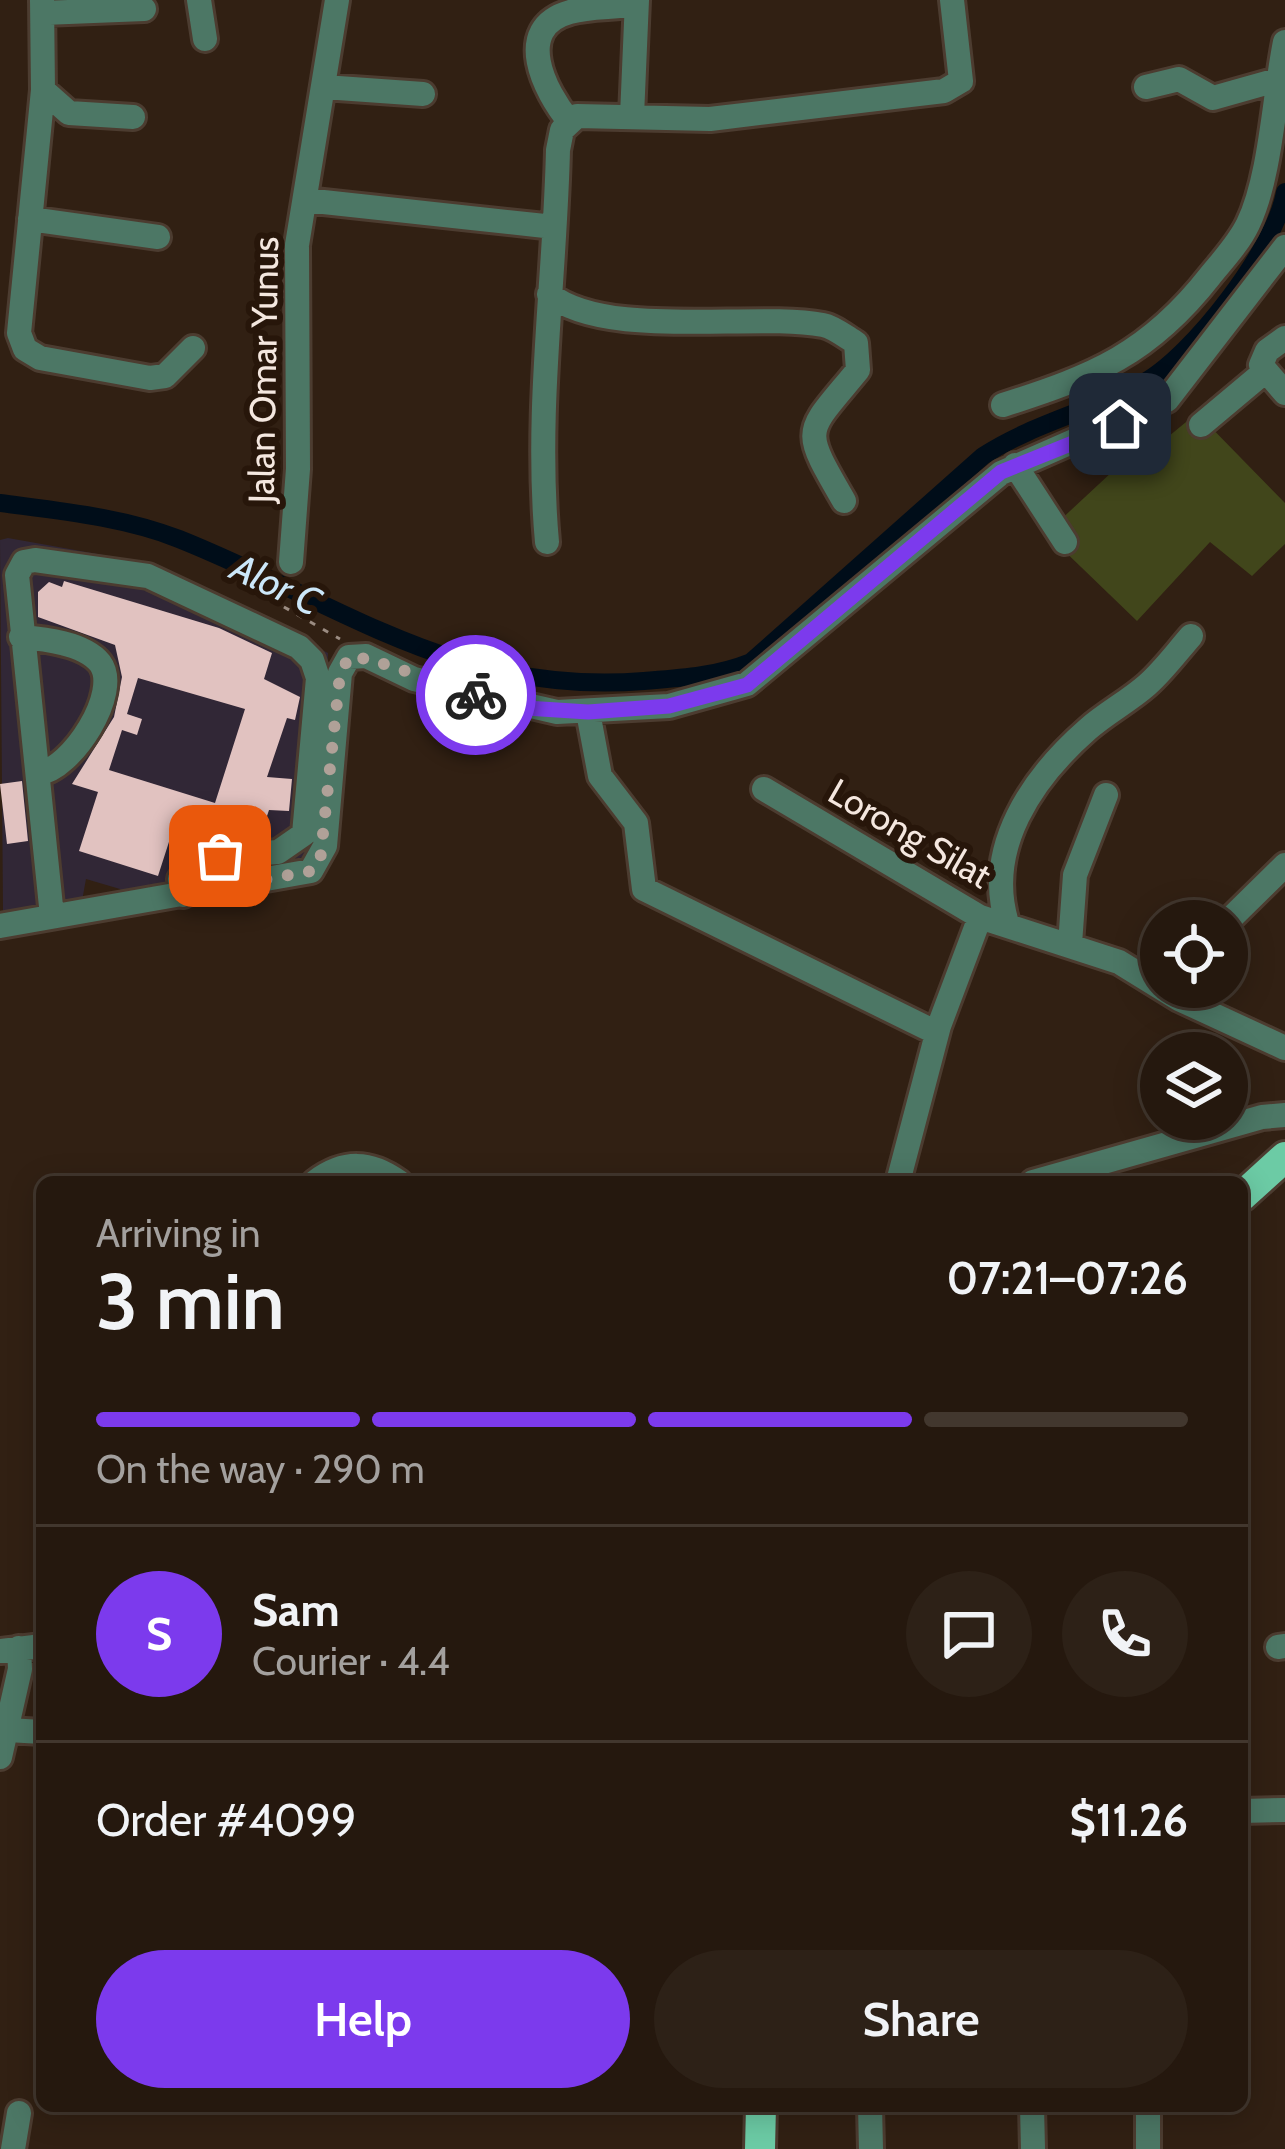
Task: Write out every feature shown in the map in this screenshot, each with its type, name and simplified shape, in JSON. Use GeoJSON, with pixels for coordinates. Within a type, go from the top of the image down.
{"type":"FeatureCollection","features":[{"type":"Feature","properties":{"kind":"main road"},"geometry":{"type":"LineString","coordinates":[[1248,1191],[1285,1157]]}},
{"type":"Feature","properties":{"kind":"main road"},"geometry":{"type":"LineString","coordinates":[[760,2149],[761,2112]]}},
{"type":"Feature","properties":{"kind":"street"},"geometry":{"type":"LineString","coordinates":[[199,0],[205,39]]}},
{"type":"Feature","properties":{"kind":"street","name":"Jalan Omar Yunus"},"geometry":{"type":"LineString","coordinates":[[291,562],[296,527],[297,244],[337,0]]}},
{"type":"Feature","properties":{"kind":"street"},"geometry":{"type":"LineString","coordinates":[[547,542],[539,460],[558,150],[569,121],[578,116],[710,119],[944,91],[961,81],[952,0]]}},
{"type":"Feature","properties":{"kind":"street"},"geometry":{"type":"LineString","coordinates":[[569,121],[543,87],[537,68],[542,34],[566,12],[636,2],[632,116]]}},
{"type":"Feature","properties":{"kind":"street"},"geometry":{"type":"LineString","coordinates":[[145,10],[43,7],[43,90],[20,333],[26,349],[40,358],[150,378],[175,368],[193,348]]}},
{"type":"Feature","properties":{"kind":"street"},"geometry":{"type":"LineString","coordinates":[[1003,405],[1114,364],[1161,332],[1196,294],[1250,222],[1285,43]]}},
{"type":"Feature","properties":{"kind":"street"},"geometry":{"type":"LineString","coordinates":[[1147,87],[1179,79],[1213,98],[1277,80]]}},
{"type":"Feature","properties":{"kind":"street"},"geometry":{"type":"LineString","coordinates":[[324,87],[423,94]]}},
{"type":"Feature","properties":{"kind":"street"},"geometry":{"type":"LineString","coordinates":[[43,90],[69,113],[134,117]]}},
{"type":"Feature","properties":{"kind":"street"},"geometry":{"type":"LineString","coordinates":[[305,200],[554,227]]}},
{"type":"Feature","properties":{"kind":"street"},"geometry":{"type":"LineString","coordinates":[[30,219],[158,237]]}},
{"type":"Feature","properties":{"kind":"street"},"geometry":{"type":"LineString","coordinates":[[0,926],[311,871],[320,862],[340,674],[349,657],[367,656],[414,679],[526,708],[588,712],[669,706],[747,685],[848,605],[989,481],[1150,412],[1167,400],[1285,247]]}},
{"type":"Feature","properties":{"kind":"street"},"geometry":{"type":"LineString","coordinates":[[549,294],[573,310],[660,320],[827,325],[856,343],[858,370],[814,422],[811,437],[844,501]]}},
{"type":"Feature","properties":{"kind":"street"},"geometry":{"type":"LineString","coordinates":[[1285,338],[1262,358],[1263,373],[1285,393]]}},
{"type":"Feature","properties":{"kind":"street"},"geometry":{"type":"LineString","coordinates":[[1201,425],[1263,373]]}},
{"type":"Feature","properties":{"kind":"street"},"geometry":{"type":"LineString","coordinates":[[1015,466],[1065,542]]}},
{"type":"Feature","properties":{"kind":"street"},"geometry":{"type":"LineString","coordinates":[[52,916],[21,637],[18,568],[35,560],[148,576],[282,638],[313,660],[318,709],[304,834],[278,852],[196,858],[180,879],[183,895]]}},
{"type":"Feature","properties":{"kind":"street"},"geometry":{"type":"LineString","coordinates":[[1007,923],[999,869],[1007,839],[1039,781],[1090,727],[1148,685],[1191,636]]}},
{"type":"Feature","properties":{"kind":"street"},"geometry":{"type":"LineString","coordinates":[[21,637],[88,654],[102,665],[105,681],[87,733],[72,755],[55,772],[39,773]]}},
{"type":"Feature","properties":{"kind":"street"},"geometry":{"type":"LineString","coordinates":[[588,712],[600,776],[638,829],[644,889],[938,1033]]}},
{"type":"Feature","properties":{"kind":"street","name":"Lorong Silat"},"geometry":{"type":"LineString","coordinates":[[764,789],[980,917],[1070,944],[1140,972]]}},
{"type":"Feature","properties":{"kind":"street"},"geometry":{"type":"LineString","coordinates":[[1070,944],[1075,875],[1106,796]]}},
{"type":"Feature","properties":{"kind":"street"},"geometry":{"type":"LineString","coordinates":[[1248,901],[1285,865]]}},
{"type":"Feature","properties":{"kind":"street"},"geometry":{"type":"LineString","coordinates":[[900,1176],[938,1033],[980,917]]}},
{"type":"Feature","properties":{"kind":"street","name":"Lorong Silat"},"geometry":{"type":"LineString","coordinates":[[1210,1008],[1285,1048]]}},
{"type":"Feature","properties":{"kind":"street"},"geometry":{"type":"LineString","coordinates":[[1056,1176],[1285,1115]]}},
{"type":"Feature","properties":{"kind":"street"},"geometry":{"type":"LineString","coordinates":[[324,1176],[335,1168],[356,1165],[379,1167],[391,1176]]}},
{"type":"Feature","properties":{"kind":"street"},"geometry":{"type":"LineString","coordinates":[[0,1757],[25,1657]]}},
{"type":"Feature","properties":{"kind":"street"},"geometry":{"type":"LineString","coordinates":[[8,1730],[36,1732]]}},
{"type":"Feature","properties":{"kind":"street"},"geometry":{"type":"LineString","coordinates":[[1248,1811],[1285,1810]]}},
{"type":"Feature","properties":{"kind":"street"},"geometry":{"type":"LineString","coordinates":[[870,2112],[871,2149]]}},
{"type":"Feature","properties":{"kind":"street"},"geometry":{"type":"LineString","coordinates":[[1032,2112],[1034,2149]]}},
{"type":"Feature","properties":{"kind":"street"},"geometry":{"type":"LineString","coordinates":[[1148,2112],[1148,2149]]}},
{"type":"Feature","properties":{"kind":"street"},"geometry":{"type":"LineString","coordinates":[[13,2149],[19,2113]]}},
{"type":"Feature","properties":{"kind":"path"},"geometry":{"type":"LineString","coordinates":[[276,596],[277,603],[338,635],[349,657]]}},
{"type":"Feature","properties":{"kind":"shaded area"},"geometry":{"type":"Polygon","coordinates":[[[0,540],[148,563],[328,653],[318,854],[125,896],[120,889],[86,879],[82,901],[3,911],[0,540]]]}},
{"type":"Feature","properties":{"kind":"green space"},"geometry":{"type":"Polygon","coordinates":[[[1197,413],[1285,503],[1285,544],[1252,576],[1210,542],[1137,621],[1053,540],[1056,524],[1127,458],[1135,464],[1197,413]]]}},
{"type":"Feature","properties":{"kind":"building"},"geometry":{"type":"Polygon","coordinates":[[[64,581],[219,628],[272,653],[264,679],[300,697],[295,720],[287,718],[267,777],[292,779],[289,811],[269,810],[260,837],[243,838],[177,817],[158,876],[79,851],[98,792],[72,784],[114,717],[122,677],[115,645],[38,617],[38,592],[49,582],[62,587],[64,581]],[[138,678],[127,714],[142,719],[137,735],[122,730],[109,770],[215,803],[245,709],[138,678]]]}},
{"type":"Feature","properties":{"kind":"building"},"geometry":{"type":"Polygon","coordinates":[[[22,781],[28,841],[7,844],[0,784],[22,781]]]}},
{"type":"Feature","properties":{"kind":"waterway","name":"Alor C"},"geometry":{"type":"LineString","coordinates":[[0,503],[158,531],[403,640],[515,674],[577,682],[644,681],[725,670],[751,662],[983,456],[1123,393],[1163,369],[1208,325],[1249,269],[1285,192]]}},
{"type":"Feature","properties":{"kind":"way so far"},"geometry":{"type":"LineString","coordinates":[[220,856],[196,858],[188,864],[180,879],[183,895],[311,871],[320,862],[326,846],[340,674],[349,657],[367,656],[414,679],[476,695]]}},
{"type":"Feature","properties":{"kind":"route"},"geometry":{"type":"LineString","coordinates":[[476,695],[526,708],[588,712],[669,706],[747,685],[1001,472],[1120,424]]}}]}
